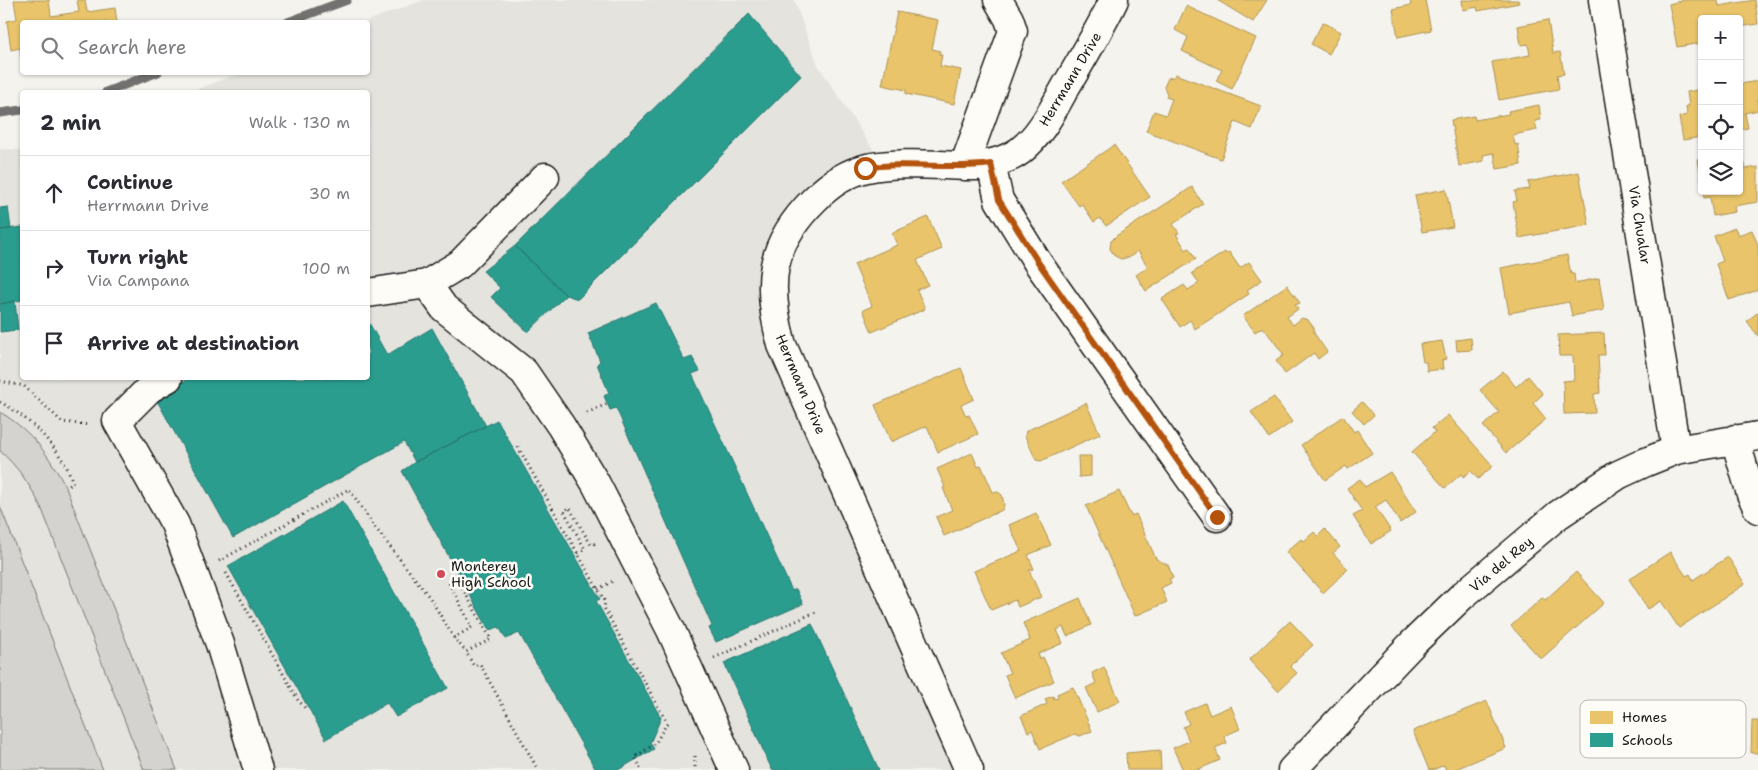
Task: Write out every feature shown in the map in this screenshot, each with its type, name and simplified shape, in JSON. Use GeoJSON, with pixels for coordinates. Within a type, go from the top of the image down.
{"type":"FeatureCollection","features":[{"type":"Feature","properties":{"kind":"street"},"geometry":{"type":"LineString","coordinates":[[998,0],[1013,31],[978,165],[1038,262],[1217,517]]}},
{"type":"Feature","properties":{"kind":"street","name":"Herrmann Drive"},"geometry":{"type":"LineString","coordinates":[[969,770],[782,344],[774,310],[772,283],[776,258],[787,233],[808,205],[839,178],[883,165],[978,165],[1018,153],[1032,141],[1046,122],[1102,25],[1114,0]]}},
{"type":"Feature","properties":{"kind":"street","name":"Via Chualar"},"geometry":{"type":"LineString","coordinates":[[1603,0],[1676,450]]}},
{"type":"Feature","properties":{"kind":"street"},"geometry":{"type":"LineString","coordinates":[[370,293],[427,284],[460,264],[545,177]]}},
{"type":"Feature","properties":{"kind":"street"},"geometry":{"type":"LineString","coordinates":[[427,284],[444,308],[524,372],[561,426],[596,484],[671,630],[734,770]]}},
{"type":"Feature","properties":{"kind":"street"},"geometry":{"type":"LineString","coordinates":[[165,380],[150,389],[117,421],[175,524],[220,644],[258,770]]}},
{"type":"Feature","properties":{"kind":"street"},"geometry":{"type":"LineString","coordinates":[[1747,438],[1751,494],[1758,509]]}},
{"type":"Feature","properties":{"kind":"street","name":"Via del Rey"},"geometry":{"type":"LineString","coordinates":[[1292,770],[1413,643],[1462,596],[1558,515],[1618,475],[1646,462],[1676,450],[1747,438]]}},
{"type":"Feature","properties":{"kind":"path"},"geometry":{"type":"LineString","coordinates":[[0,381],[24,386],[62,422],[93,425],[117,421]]}},
{"type":"Feature","properties":{"kind":"path"},"geometry":{"type":"LineString","coordinates":[[0,402],[14,409],[62,458],[73,483],[66,488]]}},
{"type":"Feature","properties":{"kind":"path"},"geometry":{"type":"LineString","coordinates":[[518,448],[605,602],[604,608],[667,723],[655,744],[635,757],[642,770]]}},
{"type":"Feature","properties":{"kind":"path"},"geometry":{"type":"LineString","coordinates":[[307,710],[293,691],[219,560],[350,489],[374,526],[430,598],[454,638],[466,652],[474,666],[480,664],[538,770]]}},
{"type":"Feature","properties":{"kind":"path"},"geometry":{"type":"LineString","coordinates":[[455,575],[490,639],[466,652]]}},
{"type":"Feature","properties":{"kind":"path"},"geometry":{"type":"LineString","coordinates":[[448,583],[472,627],[454,638]]}},
{"type":"Feature","properties":{"kind":"path"},"geometry":{"type":"LineString","coordinates":[[689,669],[816,612]]}},
{"type":"Feature","properties":{"kind":"shaded area","name":"Monterey High School"},"geometry":{"type":"Polygon","coordinates":[[[424,0],[794,0],[818,65],[883,165],[808,205],[773,295],[969,770],[0,770],[0,149],[20,150],[20,380],[370,380],[370,90],[195,90],[235,75],[370,75],[369,20],[424,0]]]}},
{"type":"Feature","properties":{"kind":"shaded area"},"geometry":{"type":"Polygon","coordinates":[[[0,412],[22,428],[39,445],[66,488],[177,770],[144,770],[41,507],[23,477],[0,451],[0,412]]]}},
{"type":"Feature","properties":{"kind":"shaded area"},"geometry":{"type":"Polygon","coordinates":[[[0,506],[103,770],[0,770],[0,506]]]}},
{"type":"Feature","properties":{"kind":"building: Homes"},"geometry":{"type":"Polygon","coordinates":[[[14,0],[49,0],[51,16],[79,12],[77,0],[85,0],[87,12],[115,8],[117,20],[20,20],[20,48],[11,50],[7,21],[17,19],[14,0]]]}},
{"type":"Feature","properties":{"kind":"building: Homes"},"geometry":{"type":"Polygon","coordinates":[[[1217,0],[1267,0],[1253,22],[1217,0]]]}},
{"type":"Feature","properties":{"kind":"building: Homes"},"geometry":{"type":"Polygon","coordinates":[[[1410,0],[1425,0],[1431,30],[1398,37],[1393,9],[1411,5],[1410,0]]]}},
{"type":"Feature","properties":{"kind":"building: Homes"},"geometry":{"type":"Polygon","coordinates":[[[1462,0],[1518,0],[1519,3],[1478,11],[1477,7],[1463,10],[1462,0]]]}},
{"type":"Feature","properties":{"kind":"building: Homes"},"geometry":{"type":"Polygon","coordinates":[[[1684,0],[1718,0],[1719,6],[1755,0],[1758,24],[1743,26],[1743,15],[1698,15],[1698,44],[1677,47],[1669,4],[1684,0]]]}},
{"type":"Feature","properties":{"kind":"building: Homes"},"geometry":{"type":"Polygon","coordinates":[[[1186,6],[1256,38],[1232,89],[1216,81],[1222,70],[1182,51],[1188,37],[1175,30],[1186,6]]]}},
{"type":"Feature","properties":{"kind":"building: Homes"},"geometry":{"type":"Polygon","coordinates":[[[897,12],[938,20],[932,49],[940,51],[939,55],[942,55],[940,66],[961,70],[954,104],[906,94],[906,90],[882,85],[897,12]]]}},
{"type":"Feature","properties":{"kind":"building: Homes"},"geometry":{"type":"Polygon","coordinates":[[[1548,20],[1553,53],[1560,52],[1564,74],[1557,75],[1559,89],[1499,100],[1492,62],[1530,55],[1528,44],[1521,45],[1518,26],[1548,20]]]}},
{"type":"Feature","properties":{"kind":"building: Homes"},"geometry":{"type":"Polygon","coordinates":[[[1323,22],[1341,32],[1329,54],[1311,44],[1323,22]]]}},
{"type":"Feature","properties":{"kind":"building: Homes"},"geometry":{"type":"Polygon","coordinates":[[[1175,74],[1261,106],[1252,129],[1235,122],[1221,159],[1146,131],[1154,111],[1166,115],[1172,99],[1166,97],[1167,94],[1164,87],[1168,78],[1174,77],[1175,74]]]}},
{"type":"Feature","properties":{"kind":"building: Homes"},"geometry":{"type":"Polygon","coordinates":[[[1758,81],[1758,110],[1745,113],[1748,128],[1743,129],[1743,84],[1758,81]]]}},
{"type":"Feature","properties":{"kind":"building: Homes"},"geometry":{"type":"Polygon","coordinates":[[[1698,90],[1698,138],[1683,140],[1679,117],[1687,115],[1686,106],[1689,106],[1687,92],[1698,90]]]}},
{"type":"Feature","properties":{"kind":"building: Homes"},"geometry":{"type":"Polygon","coordinates":[[[1539,105],[1541,120],[1535,121],[1537,130],[1513,135],[1515,145],[1518,144],[1521,165],[1497,169],[1494,153],[1483,155],[1484,161],[1459,166],[1451,120],[1474,116],[1475,120],[1509,114],[1508,111],[1539,105]]]}},
{"type":"Feature","properties":{"kind":"building: Homes"},"geometry":{"type":"Polygon","coordinates":[[[1114,145],[1150,197],[1106,226],[1100,218],[1094,222],[1082,204],[1079,206],[1061,181],[1114,145]]]}},
{"type":"Feature","properties":{"kind":"building: Homes"},"geometry":{"type":"Polygon","coordinates":[[[1743,164],[1745,164],[1745,169],[1758,167],[1758,202],[1734,206],[1735,212],[1713,216],[1710,197],[1704,198],[1704,195],[1743,195],[1743,164]]]}},
{"type":"Feature","properties":{"kind":"building: Homes"},"geometry":{"type":"Polygon","coordinates":[[[1579,172],[1589,225],[1519,238],[1513,202],[1517,201],[1515,191],[1530,189],[1528,182],[1579,172]]]}},
{"type":"Feature","properties":{"kind":"building: Homes"},"geometry":{"type":"Polygon","coordinates":[[[1192,187],[1203,204],[1173,224],[1179,233],[1176,234],[1186,250],[1189,248],[1196,259],[1146,291],[1136,275],[1148,267],[1138,251],[1130,257],[1121,259],[1115,256],[1110,249],[1111,241],[1192,187]]]}},
{"type":"Feature","properties":{"kind":"building: Homes"},"geometry":{"type":"Polygon","coordinates":[[[1446,189],[1453,227],[1422,232],[1415,195],[1446,189]]]}},
{"type":"Feature","properties":{"kind":"building: Homes"},"geometry":{"type":"Polygon","coordinates":[[[928,217],[942,249],[917,260],[928,285],[917,290],[925,309],[872,332],[863,310],[872,306],[854,264],[897,245],[892,233],[928,217]]]}},
{"type":"Feature","properties":{"kind":"building: Homes"},"geometry":{"type":"Polygon","coordinates":[[[1735,228],[1738,235],[1752,230],[1758,245],[1758,290],[1729,300],[1716,264],[1723,261],[1714,236],[1735,228]]]}},
{"type":"Feature","properties":{"kind":"building: Homes"},"geometry":{"type":"Polygon","coordinates":[[[1225,252],[1226,254],[1229,252],[1240,268],[1249,262],[1262,280],[1247,290],[1249,294],[1195,329],[1190,320],[1180,327],[1162,299],[1184,285],[1188,290],[1199,283],[1192,273],[1225,252]]]}},
{"type":"Feature","properties":{"kind":"building: Homes"},"geometry":{"type":"Polygon","coordinates":[[[1567,255],[1571,274],[1574,274],[1575,283],[1599,278],[1604,310],[1572,316],[1569,302],[1509,313],[1501,268],[1567,255]]]}},
{"type":"Feature","properties":{"kind":"building: Homes"},"geometry":{"type":"Polygon","coordinates":[[[1287,285],[1300,303],[1295,305],[1298,309],[1287,317],[1293,325],[1302,318],[1308,320],[1327,352],[1318,359],[1314,353],[1285,374],[1276,361],[1284,355],[1263,327],[1255,332],[1243,316],[1287,285]]]}},
{"type":"Feature","properties":{"kind":"building: Homes"},"geometry":{"type":"Polygon","coordinates":[[[1758,312],[1758,336],[1747,321],[1758,312]]]}},
{"type":"Feature","properties":{"kind":"building: Homes"},"geometry":{"type":"Polygon","coordinates":[[[1604,333],[1605,355],[1598,355],[1600,393],[1594,394],[1595,413],[1564,414],[1563,381],[1574,380],[1573,356],[1559,356],[1558,335],[1604,333]]]}},
{"type":"Feature","properties":{"kind":"building: Homes"},"geometry":{"type":"Polygon","coordinates":[[[1471,338],[1472,350],[1457,351],[1456,340],[1471,338]]]}},
{"type":"Feature","properties":{"kind":"building: Homes"},"geometry":{"type":"Polygon","coordinates":[[[1442,341],[1446,359],[1442,360],[1443,369],[1427,371],[1426,362],[1423,362],[1420,344],[1442,341]]]}},
{"type":"Feature","properties":{"kind":"building: Homes"},"geometry":{"type":"Polygon","coordinates":[[[961,368],[974,399],[961,405],[966,416],[969,415],[978,434],[938,452],[927,426],[891,442],[875,405],[961,368]]]}},
{"type":"Feature","properties":{"kind":"building: Homes"},"geometry":{"type":"Polygon","coordinates":[[[1503,371],[1516,387],[1528,376],[1543,394],[1533,403],[1546,419],[1506,453],[1483,426],[1499,412],[1480,390],[1503,371]]]}},
{"type":"Feature","properties":{"kind":"building: Homes"},"geometry":{"type":"Polygon","coordinates":[[[1274,397],[1292,422],[1269,438],[1251,412],[1274,397]]]}},
{"type":"Feature","properties":{"kind":"building: Homes"},"geometry":{"type":"Polygon","coordinates":[[[1362,402],[1374,415],[1364,424],[1352,411],[1362,402]]]}},
{"type":"Feature","properties":{"kind":"building: Homes"},"geometry":{"type":"Polygon","coordinates":[[[1086,403],[1100,434],[1041,461],[1036,460],[1025,436],[1026,431],[1086,403]]]}},
{"type":"Feature","properties":{"kind":"building: Homes"},"geometry":{"type":"Polygon","coordinates":[[[1448,415],[1493,466],[1478,479],[1471,471],[1463,477],[1461,474],[1445,488],[1412,452],[1435,432],[1432,428],[1448,415]]]}},
{"type":"Feature","properties":{"kind":"building: Homes"},"geometry":{"type":"Polygon","coordinates":[[[1343,416],[1354,432],[1357,430],[1372,453],[1348,469],[1346,466],[1325,480],[1301,445],[1343,416]]]}},
{"type":"Feature","properties":{"kind":"building: Homes"},"geometry":{"type":"Polygon","coordinates":[[[972,453],[978,467],[981,465],[993,492],[998,492],[1002,495],[1004,505],[1002,510],[944,536],[936,517],[952,510],[937,469],[972,453]]]}},
{"type":"Feature","properties":{"kind":"building: Homes"},"geometry":{"type":"Polygon","coordinates":[[[1078,456],[1091,456],[1091,476],[1079,477],[1078,456]]]}},
{"type":"Feature","properties":{"kind":"building: Homes"},"geometry":{"type":"Polygon","coordinates":[[[1390,472],[1416,512],[1400,523],[1386,500],[1375,507],[1391,531],[1371,544],[1353,516],[1362,511],[1347,488],[1360,479],[1365,487],[1390,472]]]}},
{"type":"Feature","properties":{"kind":"building: Homes"},"geometry":{"type":"Polygon","coordinates":[[[1119,491],[1131,516],[1136,514],[1156,559],[1168,565],[1173,578],[1169,579],[1171,583],[1161,588],[1167,602],[1135,616],[1086,506],[1119,491]]]}},
{"type":"Feature","properties":{"kind":"building: Homes"},"geometry":{"type":"Polygon","coordinates":[[[1036,513],[1051,545],[1028,555],[1034,569],[1029,570],[1041,597],[1018,607],[1015,600],[991,610],[974,571],[1021,551],[1009,525],[1036,513]]]}},
{"type":"Feature","properties":{"kind":"building: Homes"},"geometry":{"type":"Polygon","coordinates":[[[1325,529],[1340,547],[1333,553],[1348,569],[1323,593],[1286,552],[1301,539],[1304,541],[1314,532],[1318,536],[1325,529]]]}},
{"type":"Feature","properties":{"kind":"building: Homes"},"geometry":{"type":"Polygon","coordinates":[[[1670,552],[1686,576],[1690,574],[1693,580],[1728,557],[1745,584],[1679,628],[1661,601],[1648,609],[1629,579],[1670,552]]]}},
{"type":"Feature","properties":{"kind":"building: Homes"},"geometry":{"type":"Polygon","coordinates":[[[1576,572],[1604,603],[1541,659],[1511,626],[1542,598],[1545,600],[1576,572]]]}},
{"type":"Feature","properties":{"kind":"building: Homes"},"geometry":{"type":"Polygon","coordinates":[[[1080,598],[1091,625],[1067,636],[1063,627],[1057,630],[1063,643],[1038,654],[1040,659],[1043,657],[1054,681],[1015,698],[1005,675],[1010,673],[1001,653],[1030,640],[1023,623],[1080,598]]]}},
{"type":"Feature","properties":{"kind":"building: Homes"},"geometry":{"type":"Polygon","coordinates":[[[1290,621],[1313,645],[1290,666],[1297,673],[1278,691],[1249,660],[1290,621]]]}},
{"type":"Feature","properties":{"kind":"building: Homes"},"geometry":{"type":"Polygon","coordinates":[[[1104,667],[1120,701],[1097,712],[1086,688],[1096,683],[1092,673],[1104,667]]]}},
{"type":"Feature","properties":{"kind":"building: Homes"},"geometry":{"type":"Polygon","coordinates":[[[1073,687],[1092,731],[1080,736],[1075,734],[1040,749],[1032,730],[1028,732],[1021,716],[1047,704],[1045,699],[1053,696],[1054,699],[1058,698],[1057,694],[1073,687]]]}},
{"type":"Feature","properties":{"kind":"building: Homes"},"geometry":{"type":"Polygon","coordinates":[[[1487,701],[1506,748],[1453,770],[1446,770],[1444,765],[1429,770],[1413,731],[1487,701]]]}},
{"type":"Feature","properties":{"kind":"building: Homes"},"geometry":{"type":"Polygon","coordinates":[[[1205,703],[1210,715],[1231,706],[1240,729],[1224,736],[1227,743],[1215,748],[1220,760],[1197,770],[1183,770],[1173,748],[1189,741],[1183,727],[1189,724],[1184,712],[1205,703]]]}},
{"type":"Feature","properties":{"kind":"building: Homes"},"geometry":{"type":"Polygon","coordinates":[[[1752,721],[1758,721],[1758,753],[1751,753],[1752,721]]]}},
{"type":"Feature","properties":{"kind":"building: Homes"},"geometry":{"type":"Polygon","coordinates":[[[1160,750],[1161,770],[1127,770],[1126,753],[1160,750]]]}},
{"type":"Feature","properties":{"kind":"building: Schools"},"geometry":{"type":"Polygon","coordinates":[[[749,14],[801,76],[578,299],[566,295],[515,246],[749,14]]]}},
{"type":"Feature","properties":{"kind":"building: Schools"},"geometry":{"type":"Polygon","coordinates":[[[8,207],[11,229],[0,230],[0,208],[8,207]]]}},
{"type":"Feature","properties":{"kind":"building: Schools"},"geometry":{"type":"Polygon","coordinates":[[[20,227],[20,300],[0,304],[0,230],[20,227]]]}},
{"type":"Feature","properties":{"kind":"building: Schools"},"geometry":{"type":"Polygon","coordinates":[[[515,246],[566,295],[528,332],[491,297],[500,288],[483,271],[515,246]]]}},
{"type":"Feature","properties":{"kind":"building: Schools"},"geometry":{"type":"Polygon","coordinates":[[[15,301],[18,330],[0,332],[0,304],[15,301]]]}},
{"type":"Feature","properties":{"kind":"building: Schools"},"geometry":{"type":"Polygon","coordinates":[[[656,303],[684,360],[692,357],[700,371],[692,374],[792,591],[796,589],[803,604],[716,642],[709,628],[712,626],[616,408],[610,410],[604,396],[609,393],[597,364],[600,361],[588,333],[656,303]]]}},
{"type":"Feature","properties":{"kind":"building: Schools"},"geometry":{"type":"Polygon","coordinates":[[[370,325],[387,355],[432,328],[486,426],[415,462],[404,442],[233,538],[155,397],[186,380],[370,380],[370,325]]]}},
{"type":"Feature","properties":{"kind":"building: Schools"},"geometry":{"type":"Polygon","coordinates":[[[497,420],[600,599],[596,601],[661,718],[650,743],[654,749],[618,770],[596,770],[519,633],[506,639],[499,627],[489,630],[402,471],[415,462],[497,420]]]}},
{"type":"Feature","properties":{"kind":"building: Schools"},"geometry":{"type":"Polygon","coordinates":[[[343,501],[448,688],[396,717],[387,703],[326,739],[228,566],[343,501]]]}},
{"type":"Feature","properties":{"kind":"building: Schools"},"geometry":{"type":"Polygon","coordinates":[[[812,624],[879,770],[772,770],[724,663],[812,624]]]}},
{"type":"Feature","properties":{"kind":"waterway"},"geometry":{"type":"LineString","coordinates":[[293,20],[347,0]]}},
{"type":"Feature","properties":{"kind":"waterway"},"geometry":{"type":"LineString","coordinates":[[111,90],[150,75]]}},
{"type":"Feature","properties":{"kind":"waterway"},"geometry":{"type":"LineString","coordinates":[[0,113],[20,110]]}},
{"type":"Feature","properties":{"kind":"place","name":"Monterey High School"},"geometry":{"type":"Point","coordinates":[441,574]}},
{"type":"Feature","properties":{"kind":"route"},"geometry":{"type":"LineString","coordinates":[[865,168],[904,164],[977,166],[991,164],[999,200],[1038,262],[1217,517]]}}]}
